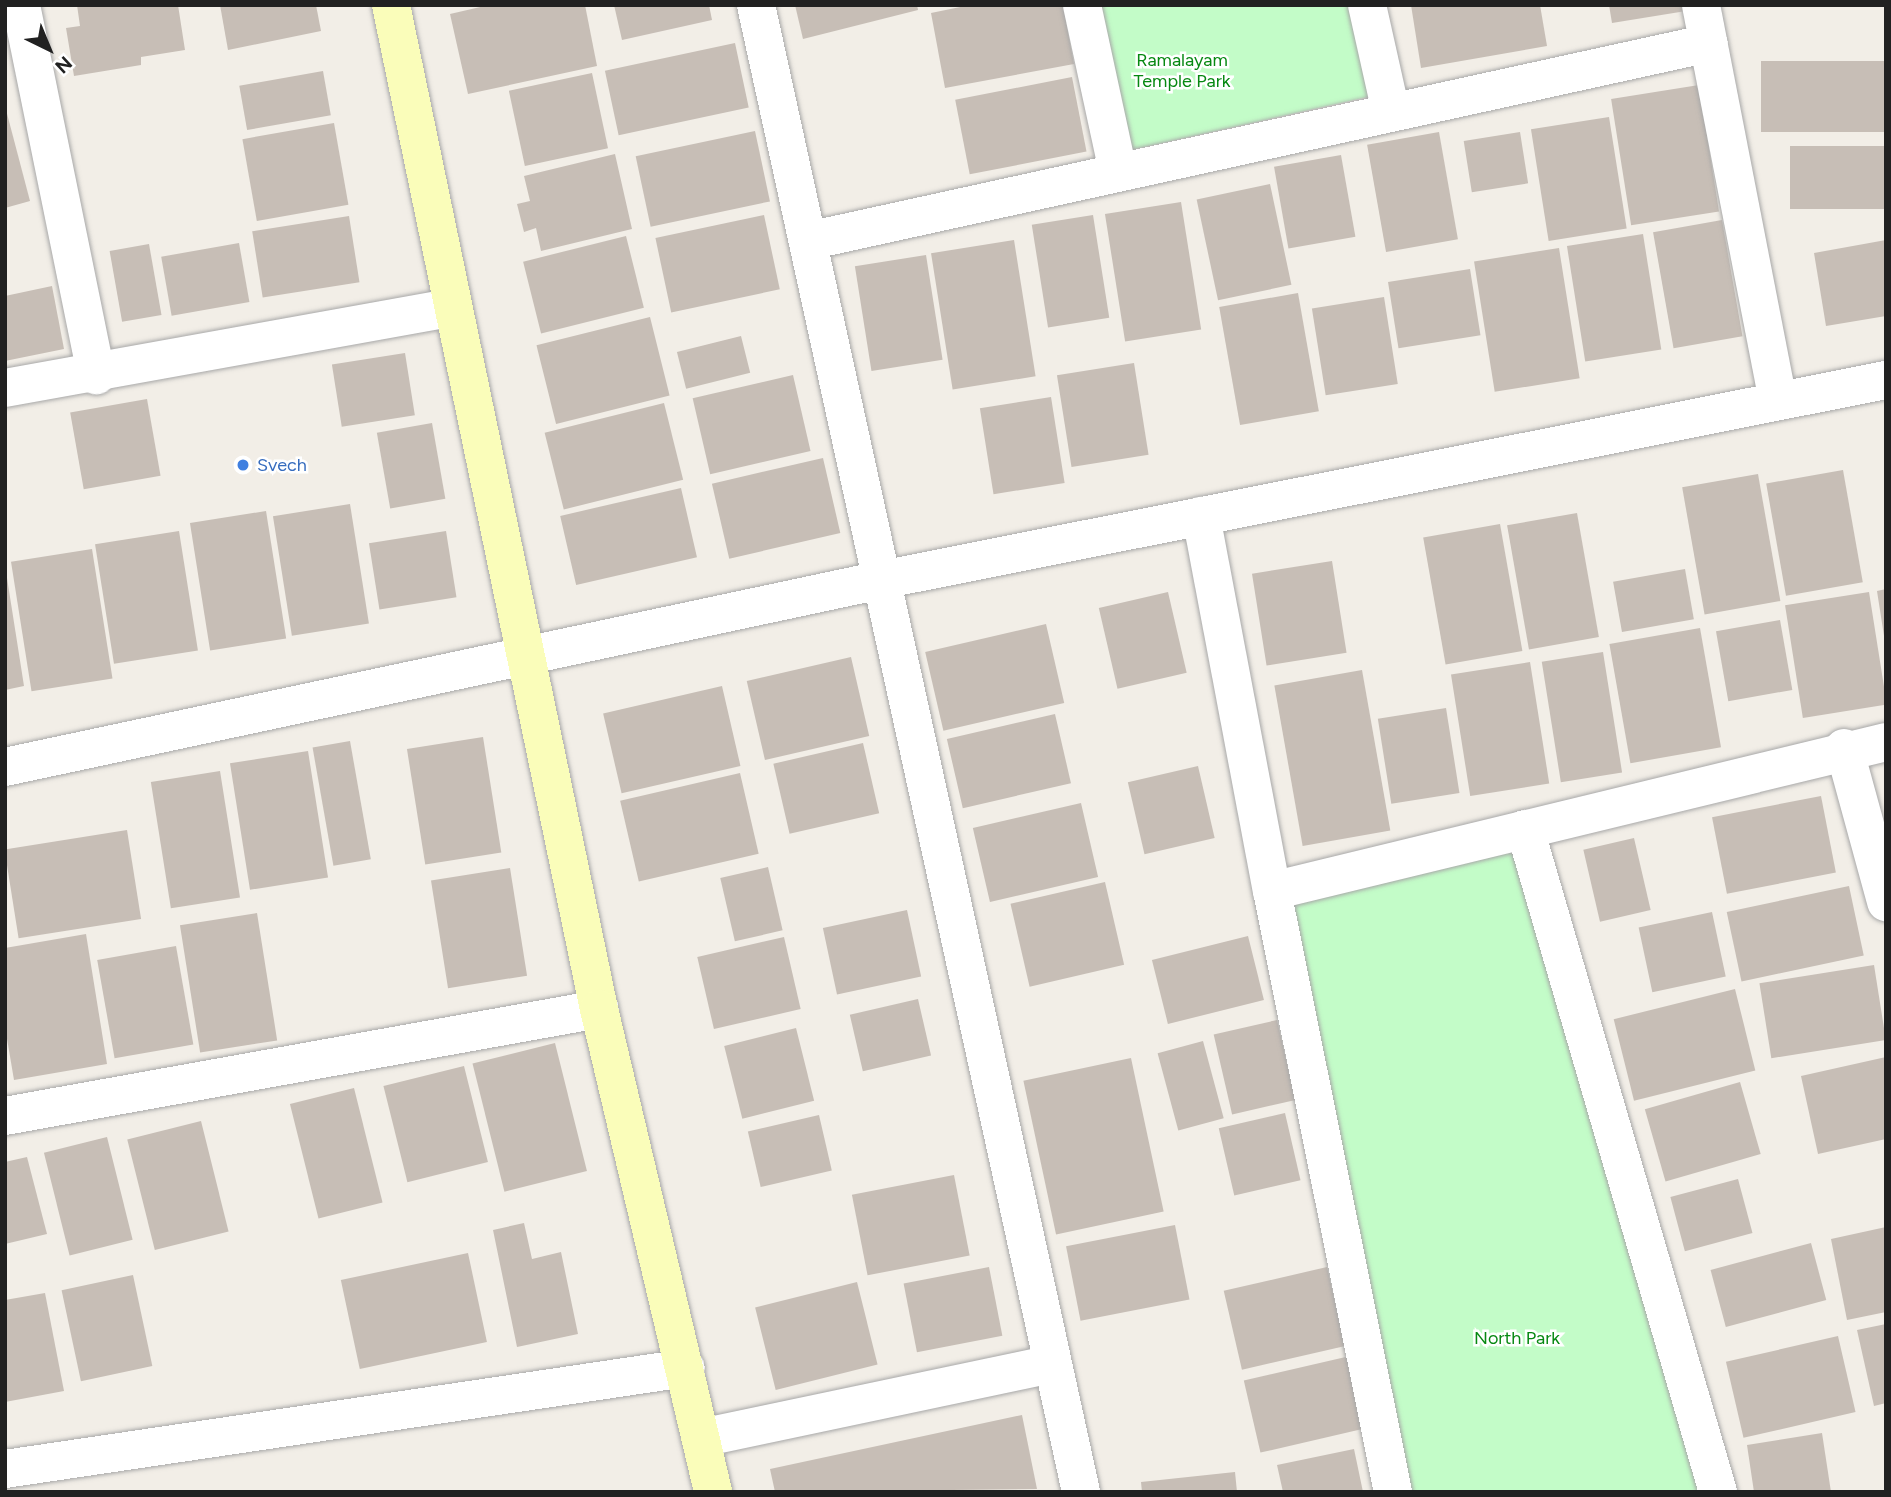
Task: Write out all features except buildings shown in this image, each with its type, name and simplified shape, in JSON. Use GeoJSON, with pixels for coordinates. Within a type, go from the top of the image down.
{"type":"FeatureCollection","features":[{"type":"Feature","properties":{"kind":"street"},"geometry":{"type":"LineString","coordinates":[[20,5],[18,63],[96,375]]}},
{"type":"Feature","properties":{"kind":"street"},"geometry":{"type":"LineString","coordinates":[[391,5],[449,307],[599,1009],[686,1368],[713,1492]]}},
{"type":"Feature","properties":{"kind":"street"},"geometry":{"type":"LineString","coordinates":[[756,5],[1081,1492]]}},
{"type":"Feature","properties":{"kind":"street"},"geometry":{"type":"LineString","coordinates":[[1083,5],[1118,172]]}},
{"type":"Feature","properties":{"kind":"street"},"geometry":{"type":"LineString","coordinates":[[1367,5],[1391,112]]}},
{"type":"Feature","properties":{"kind":"street"},"geometry":{"type":"LineString","coordinates":[[1701,5],[1778,401]]}},
{"type":"Feature","properties":{"kind":"street"},"geometry":{"type":"LineString","coordinates":[[808,241],[1709,43]]}},
{"type":"Feature","properties":{"kind":"street"},"geometry":{"type":"LineString","coordinates":[[5,388],[96,375],[449,307]]}},
{"type":"Feature","properties":{"kind":"street"},"geometry":{"type":"LineString","coordinates":[[5,767],[881,580],[1886,380]]}},
{"type":"Feature","properties":{"kind":"street"},"geometry":{"type":"LineString","coordinates":[[1201,516],[1272,891],[1393,1492]]}},
{"type":"Feature","properties":{"kind":"street"},"geometry":{"type":"LineString","coordinates":[[1272,891],[1844,748],[1886,742]]}},
{"type":"Feature","properties":{"kind":"street"},"geometry":{"type":"LineString","coordinates":[[1844,748],[1886,902]]}},
{"type":"Feature","properties":{"kind":"street"},"geometry":{"type":"LineString","coordinates":[[1525,829],[1718,1492]]}},
{"type":"Feature","properties":{"kind":"street"},"geometry":{"type":"LineString","coordinates":[[5,1116],[599,1009]]}},
{"type":"Feature","properties":{"kind":"street"},"geometry":{"type":"LineString","coordinates":[[701,1438],[1051,1364]]}},
{"type":"Feature","properties":{"kind":"street"},"geometry":{"type":"LineString","coordinates":[[5,1469],[686,1368]]}},
{"type":"Feature","properties":{"kind":"green space","name":"Ramalayam Temple Park"},"geometry":{"type":"Polygon","coordinates":[[[1099,5],[1352,5],[1372,96],[1131,150],[1099,5]]]}},
{"type":"Feature","properties":{"kind":"green space","name":"North Park"},"geometry":{"type":"Polygon","coordinates":[[[1525,829],[1718,1492],[1396,1492],[1272,891],[1525,829]]]}},
{"type":"Feature","properties":{"kind":"place","name":"Svech"},"geometry":{"type":"Point","coordinates":[243,465]}}]}
